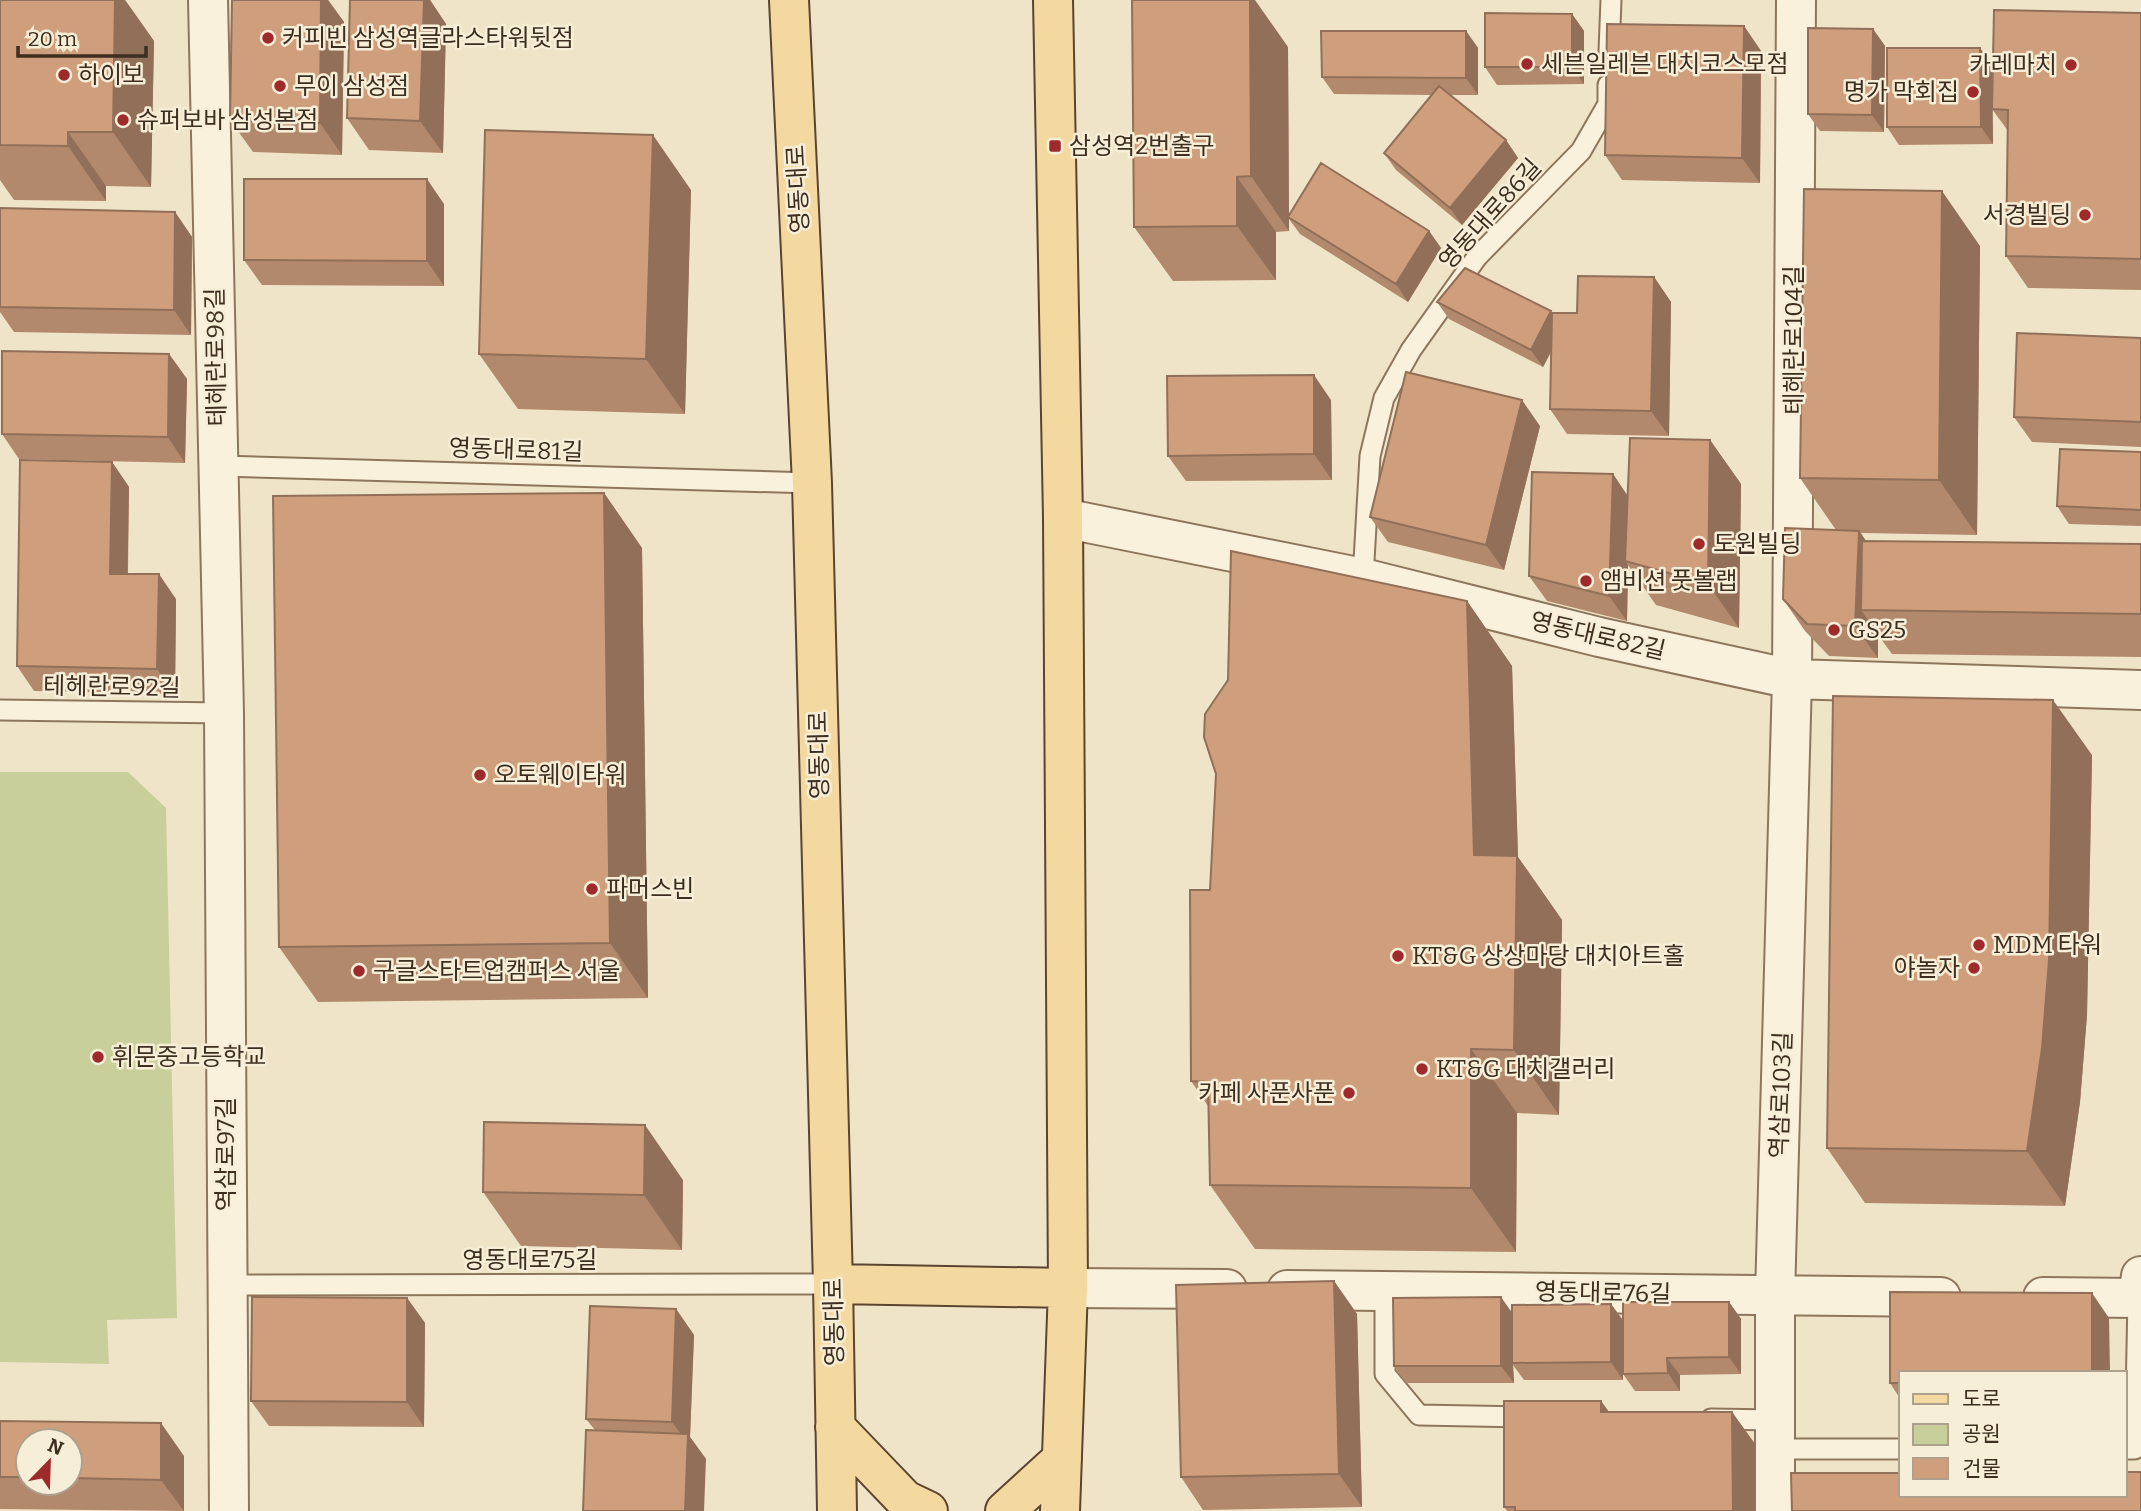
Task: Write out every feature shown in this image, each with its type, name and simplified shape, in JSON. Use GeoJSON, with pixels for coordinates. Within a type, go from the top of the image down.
{"type":"FeatureCollection","features":[{"type":"Feature","properties":{"kind":"main road","name":"영동대로"},"geometry":{"type":"LineString","coordinates":[[789,0],[812,483],[833,1284],[836,1511]]}},
{"type":"Feature","properties":{"kind":"main road"},"geometry":{"type":"LineString","coordinates":[[1053,0],[1063,519],[1068,1288],[1060,1511]]}},
{"type":"Feature","properties":{"kind":"main road"},"geometry":{"type":"LineString","coordinates":[[833,1284],[1068,1288]]}},
{"type":"Feature","properties":{"kind":"main road"},"geometry":{"type":"LineString","coordinates":[[835,1427],[905,1500],[928,1511]]}},
{"type":"Feature","properties":{"kind":"main road"},"geometry":{"type":"LineString","coordinates":[[1005,1511],[1062,1459]]}},
{"type":"Feature","properties":{"kind":"street","name":"테헤란로98길"},"geometry":{"type":"LineString","coordinates":[[208,0],[224,713]]}},
{"type":"Feature","properties":{"kind":"street","name":"테헤란로104길"},"geometry":{"type":"LineString","coordinates":[[1792,680],[1796,0]]}},
{"type":"Feature","properties":{"kind":"street","name":"영동대로82길"},"geometry":{"type":"LineString","coordinates":[[1063,519],[1363,578],[1600,637],[1792,680],[2141,690]]}},
{"type":"Feature","properties":{"kind":"street","name":"역삼로103길"},"geometry":{"type":"LineString","coordinates":[[1775,1511],[1775,1296],[1792,680]]}},
{"type":"Feature","properties":{"kind":"street","name":"역삼로97길"},"geometry":{"type":"LineString","coordinates":[[224,713],[229,1511]]}},
{"type":"Feature","properties":{"kind":"street"},"geometry":{"type":"LineString","coordinates":[[2013,1297],[2140,1287]]}},
{"type":"Feature","properties":{"kind":"street","name":"영동대로76길"},"geometry":{"type":"LineString","coordinates":[[1068,1288],[1971,1297]]}},
{"type":"Feature","properties":{"kind":"lane","name":"영동대로86길"},"geometry":{"type":"LineString","coordinates":[[1363,578],[1370,456],[1384,398],[1410,350],[1477,257],[1581,151],[1608,104],[1611,0]]}},
{"type":"Feature","properties":{"kind":"lane","name":"영동대로81길"},"geometry":{"type":"LineString","coordinates":[[219,466],[812,483]]}},
{"type":"Feature","properties":{"kind":"lane","name":"테헤란로92길"},"geometry":{"type":"LineString","coordinates":[[0,710],[224,713]]}},
{"type":"Feature","properties":{"kind":"lane","name":"영동대로75길"},"geometry":{"type":"LineString","coordinates":[[227,1285],[833,1284]]}},
{"type":"Feature","properties":{"kind":"lane"},"geometry":{"type":"LineString","coordinates":[[2127,1449],[2135,1449],[2140,1287]]}},
{"type":"Feature","properties":{"kind":"lane"},"geometry":{"type":"LineString","coordinates":[[1385,1291],[1385,1374],[1419,1415],[1543,1417]]}},
{"type":"Feature","properties":{"kind":"lane"},"geometry":{"type":"LineString","coordinates":[[1694,1419],[1776,1435],[1899,1449]]}},
{"type":"Feature","properties":{"kind":"green space","name":"휘문중고등학교"},"geometry":{"type":"Polygon","coordinates":[[[0,772],[128,772],[166,808],[177,1318],[107,1320],[109,1364],[0,1362],[0,772]]]}},
{"type":"Feature","properties":{"kind":"building"},"geometry":{"type":"Polygon","coordinates":[[[0,0],[115,0],[113,132],[68,132],[68,146],[0,145],[0,0]]]}},
{"type":"Feature","properties":{"kind":"building"},"geometry":{"type":"Polygon","coordinates":[[[232,0],[321,0],[320,123],[230,120],[232,0]]]}},
{"type":"Feature","properties":{"kind":"building"},"geometry":{"type":"Polygon","coordinates":[[[350,0],[424,0],[420,121],[347,118],[350,0]]]}},
{"type":"Feature","properties":{"kind":"building"},"geometry":{"type":"Polygon","coordinates":[[[1132,0],[1250,0],[1251,176],[1237,177],[1237,226],[1134,227],[1132,0]]]}},
{"type":"Feature","properties":{"kind":"building","name":"서경빌딩"},"geometry":{"type":"Polygon","coordinates":[[[1994,10],[2141,13],[2141,259],[2006,256],[2008,110],[1992,109],[1994,10]]]}},
{"type":"Feature","properties":{"kind":"building"},"geometry":{"type":"Polygon","coordinates":[[[1485,13],[1572,14],[1572,67],[1485,67],[1485,13]]]}},
{"type":"Feature","properties":{"kind":"building"},"geometry":{"type":"Polygon","coordinates":[[[1607,24],[1744,26],[1742,158],[1605,155],[1607,24]]]}},
{"type":"Feature","properties":{"kind":"building"},"geometry":{"type":"Polygon","coordinates":[[[1808,28],[1873,29],[1872,115],[1808,114],[1808,28]]]}},
{"type":"Feature","properties":{"kind":"building"},"geometry":{"type":"Polygon","coordinates":[[[1321,31],[1466,31],[1466,78],[1322,77],[1321,31]]]}},
{"type":"Feature","properties":{"kind":"building"},"geometry":{"type":"Polygon","coordinates":[[[1887,48],[1980,48],[1981,127],[1887,127],[1887,48]]]}},
{"type":"Feature","properties":{"kind":"building"},"geometry":{"type":"Polygon","coordinates":[[[1439,86],[1506,140],[1450,208],[1384,153],[1439,86]]]}},
{"type":"Feature","properties":{"kind":"building"},"geometry":{"type":"Polygon","coordinates":[[[485,130],[653,135],[646,359],[479,354],[485,130]]]}},
{"type":"Feature","properties":{"kind":"building"},"geometry":{"type":"Polygon","coordinates":[[[1321,163],[1429,231],[1396,284],[1288,217],[1321,163]]]}},
{"type":"Feature","properties":{"kind":"building"},"geometry":{"type":"Polygon","coordinates":[[[244,179],[427,179],[427,261],[244,260],[244,179]]]}},
{"type":"Feature","properties":{"kind":"building"},"geometry":{"type":"Polygon","coordinates":[[[1804,189],[1942,191],[1939,480],[1800,478],[1804,189]]]}},
{"type":"Feature","properties":{"kind":"building"},"geometry":{"type":"Polygon","coordinates":[[[0,208],[175,212],[174,310],[0,307],[0,208]]]}},
{"type":"Feature","properties":{"kind":"building"},"geometry":{"type":"Polygon","coordinates":[[[1465,268],[1551,311],[1531,350],[1437,302],[1465,268]]]}},
{"type":"Feature","properties":{"kind":"building"},"geometry":{"type":"Polygon","coordinates":[[[1578,276],[1654,277],[1651,411],[1550,409],[1552,313],[1577,313],[1578,276]]]}},
{"type":"Feature","properties":{"kind":"building"},"geometry":{"type":"Polygon","coordinates":[[[2017,333],[2141,338],[2141,422],[2014,417],[2017,333]]]}},
{"type":"Feature","properties":{"kind":"building"},"geometry":{"type":"Polygon","coordinates":[[[2,351],[169,354],[168,437],[2,434],[2,351]]]}},
{"type":"Feature","properties":{"kind":"building"},"geometry":{"type":"Polygon","coordinates":[[[1406,372],[1522,400],[1486,545],[1370,517],[1406,372]]]}},
{"type":"Feature","properties":{"kind":"building"},"geometry":{"type":"Polygon","coordinates":[[[1314,375],[1314,454],[1168,456],[1167,376],[1314,375]]]}},
{"type":"Feature","properties":{"kind":"building"},"geometry":{"type":"Polygon","coordinates":[[[1630,438],[1710,440],[1708,584],[1625,561],[1630,438]]]}},
{"type":"Feature","properties":{"kind":"building"},"geometry":{"type":"Polygon","coordinates":[[[2060,449],[2141,452],[2141,510],[2057,506],[2060,449]]]}},
{"type":"Feature","properties":{"kind":"building"},"geometry":{"type":"Polygon","coordinates":[[[20,460],[112,462],[110,574],[159,574],[157,669],[17,666],[20,460]]]}},
{"type":"Feature","properties":{"kind":"building"},"geometry":{"type":"Polygon","coordinates":[[[1532,472],[1613,474],[1609,596],[1529,576],[1532,472]]]}},
{"type":"Feature","properties":{"kind":"building","name":"오토웨이타워"},"geometry":{"type":"Polygon","coordinates":[[[604,493],[610,943],[279,947],[273,496],[604,493]]]}},
{"type":"Feature","properties":{"kind":"building"},"geometry":{"type":"Polygon","coordinates":[[[1785,528],[1859,531],[1855,626],[1807,624],[1783,599],[1785,528]]]}},
{"type":"Feature","properties":{"kind":"building"},"geometry":{"type":"Polygon","coordinates":[[[1862,541],[2141,544],[2141,614],[1861,610],[1862,541]]]}},
{"type":"Feature","properties":{"kind":"building"},"geometry":{"type":"Polygon","coordinates":[[[1231,551],[1467,601],[1474,855],[1517,856],[1514,1050],[1471,1049],[1471,1188],[1210,1185],[1208,1082],[1191,1081],[1190,890],[1210,890],[1216,774],[1204,737],[1205,714],[1228,680],[1231,551]]]}},
{"type":"Feature","properties":{"kind":"building","name":"MDM 타워"},"geometry":{"type":"Polygon","coordinates":[[[1833,696],[2053,700],[2049,960],[2042,1048],[2027,1151],[1827,1148],[1833,696]]]}},
{"type":"Feature","properties":{"kind":"building"},"geometry":{"type":"Polygon","coordinates":[[[484,1122],[645,1125],[644,1195],[483,1192],[484,1122]]]}},
{"type":"Feature","properties":{"kind":"building"},"geometry":{"type":"Polygon","coordinates":[[[1334,1281],[1339,1474],[1181,1477],[1176,1285],[1334,1281]]]}},
{"type":"Feature","properties":{"kind":"building"},"geometry":{"type":"Polygon","coordinates":[[[1890,1292],[2092,1293],[2092,1371],[1899,1371],[1899,1383],[1890,1383],[1890,1292]]]}},
{"type":"Feature","properties":{"kind":"building"},"geometry":{"type":"Polygon","coordinates":[[[252,1297],[407,1298],[407,1402],[251,1401],[252,1297]]]}},
{"type":"Feature","properties":{"kind":"building"},"geometry":{"type":"Polygon","coordinates":[[[1501,1297],[1501,1366],[1394,1366],[1393,1298],[1501,1297]]]}},
{"type":"Feature","properties":{"kind":"building"},"geometry":{"type":"Polygon","coordinates":[[[1623,1302],[1729,1302],[1729,1357],[1667,1358],[1668,1373],[1623,1374],[1623,1302]]]}},
{"type":"Feature","properties":{"kind":"building"},"geometry":{"type":"Polygon","coordinates":[[[1611,1304],[1611,1362],[1512,1363],[1512,1305],[1611,1304]]]}},
{"type":"Feature","properties":{"kind":"building"},"geometry":{"type":"Polygon","coordinates":[[[590,1306],[676,1309],[672,1422],[586,1419],[590,1306]]]}},
{"type":"Feature","properties":{"kind":"building"},"geometry":{"type":"Polygon","coordinates":[[[1504,1401],[1601,1401],[1601,1412],[1732,1412],[1733,1511],[1515,1511],[1515,1507],[1504,1507],[1504,1401]]]}},
{"type":"Feature","properties":{"kind":"building"},"geometry":{"type":"Polygon","coordinates":[[[0,1421],[161,1423],[161,1480],[84,1478],[84,1427],[14,1427],[14,1477],[0,1477],[0,1421]]]}},
{"type":"Feature","properties":{"kind":"building"},"geometry":{"type":"Polygon","coordinates":[[[586,1430],[688,1434],[685,1511],[583,1511],[586,1430]]]}},
{"type":"Feature","properties":{"kind":"building"},"geometry":{"type":"Polygon","coordinates":[[[2127,1472],[2141,1472],[2141,1511],[1792,1511],[1791,1473],[1899,1473],[1899,1497],[2127,1497],[2127,1472]]]}},
{"type":"Feature","properties":{"kind":"place","name":"커피빈 삼성역글라스타워뒷점"},"geometry":{"type":"Point","coordinates":[268,38]}},
{"type":"Feature","properties":{"kind":"place","name":"세븐일레븐 대치코스모점"},"geometry":{"type":"Point","coordinates":[1527,64]}},
{"type":"Feature","properties":{"kind":"place","name":"카레마치"},"geometry":{"type":"Point","coordinates":[2071,65]}},
{"type":"Feature","properties":{"kind":"place","name":"하이보"},"geometry":{"type":"Point","coordinates":[64,75]}},
{"type":"Feature","properties":{"kind":"place","name":"무이 삼성점"},"geometry":{"type":"Point","coordinates":[280,86]}},
{"type":"Feature","properties":{"kind":"place","name":"명가 막회집"},"geometry":{"type":"Point","coordinates":[1973,92]}},
{"type":"Feature","properties":{"kind":"place","name":"슈퍼보바 삼성본점"},"geometry":{"type":"Point","coordinates":[123,120]}},
{"type":"Feature","properties":{"kind":"place","name":"삼성역2번출구"},"geometry":{"type":"Point","coordinates":[1055,146]}},
{"type":"Feature","properties":{"kind":"place","name":"서경빌딩"},"geometry":{"type":"Point","coordinates":[2085,215]}},
{"type":"Feature","properties":{"kind":"place","name":"도원빌딩"},"geometry":{"type":"Point","coordinates":[1699,544]}},
{"type":"Feature","properties":{"kind":"place","name":"앰비션 풋볼랩"},"geometry":{"type":"Point","coordinates":[1586,581]}},
{"type":"Feature","properties":{"kind":"place","name":"GS25"},"geometry":{"type":"Point","coordinates":[1834,630]}},
{"type":"Feature","properties":{"kind":"place","name":"오토웨이타워"},"geometry":{"type":"Point","coordinates":[480,775]}},
{"type":"Feature","properties":{"kind":"place","name":"파머스빈"},"geometry":{"type":"Point","coordinates":[592,889]}},
{"type":"Feature","properties":{"kind":"place","name":"MDM 타워"},"geometry":{"type":"Point","coordinates":[1979,945]}},
{"type":"Feature","properties":{"kind":"place","name":"KT&G 상상마당 대치아트홀"},"geometry":{"type":"Point","coordinates":[1398,956]}},
{"type":"Feature","properties":{"kind":"place","name":"야놀자"},"geometry":{"type":"Point","coordinates":[1974,968]}},
{"type":"Feature","properties":{"kind":"place","name":"구글스타트업캠퍼스 서울"},"geometry":{"type":"Point","coordinates":[359,971]}},
{"type":"Feature","properties":{"kind":"place","name":"휘문중고등학교"},"geometry":{"type":"Point","coordinates":[98,1057]}},
{"type":"Feature","properties":{"kind":"place","name":"KT&G 대치갤러리"},"geometry":{"type":"Point","coordinates":[1422,1069]}},
{"type":"Feature","properties":{"kind":"place","name":"카페 사푼사푼"},"geometry":{"type":"Point","coordinates":[1349,1093]}}]}
